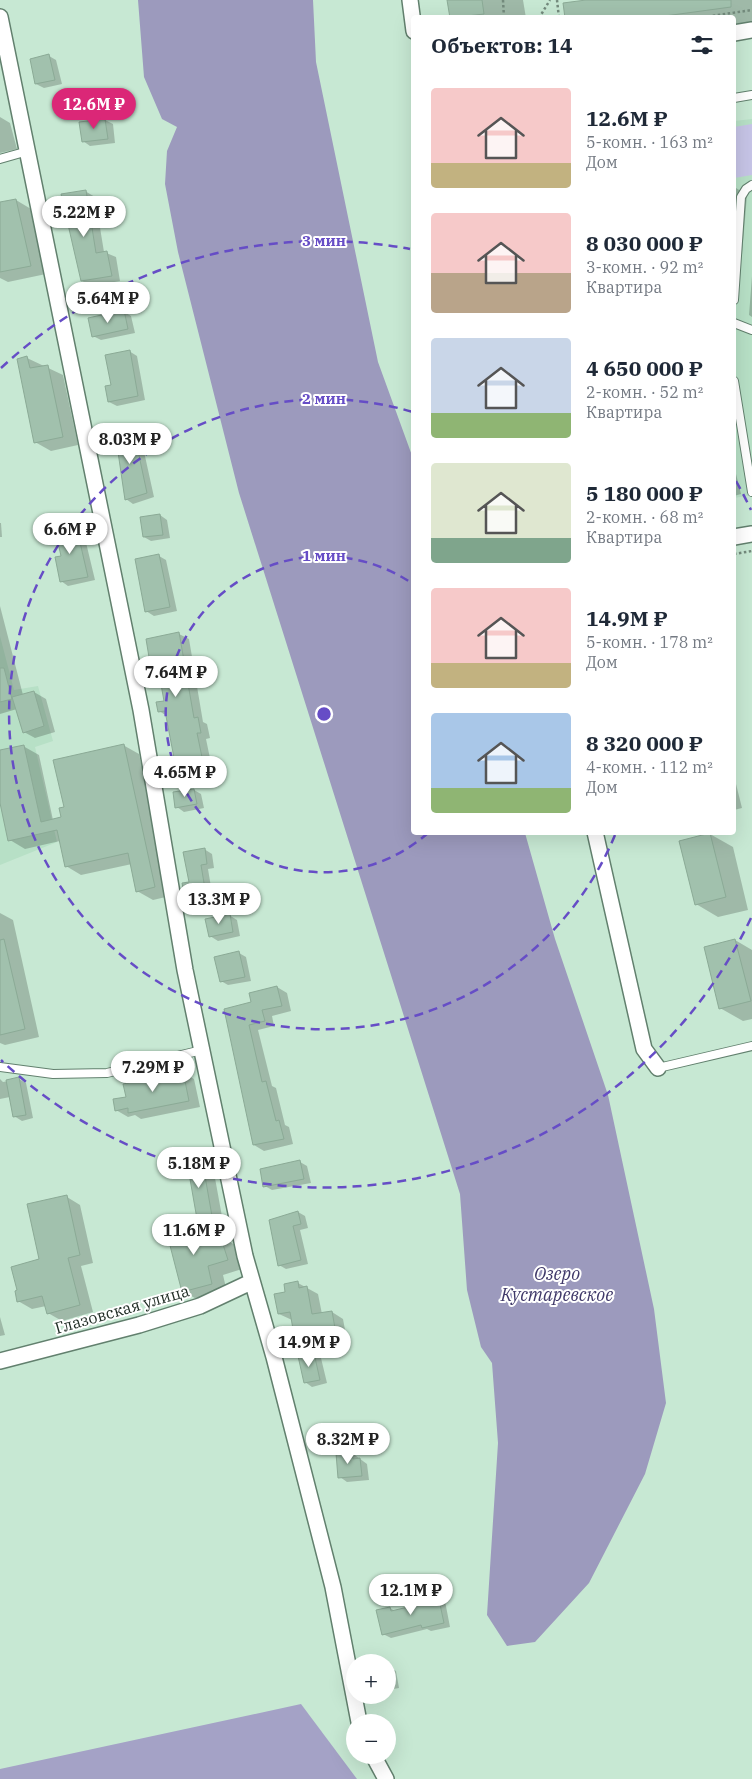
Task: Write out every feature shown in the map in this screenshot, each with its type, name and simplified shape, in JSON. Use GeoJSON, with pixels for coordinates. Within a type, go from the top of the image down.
{"type":"FeatureCollection","features":[{"type":"Feature","properties":{"kind":"street"},"geometry":{"type":"LineString","coordinates":[[410,0],[412,15]]}},
{"type":"Feature","properties":{"kind":"street"},"geometry":{"type":"LineString","coordinates":[[0,17],[83,434],[141,710],[185,970],[251,1282],[274,1357],[333,1587],[357,1714]]}},
{"type":"Feature","properties":{"kind":"street"},"geometry":{"type":"LineString","coordinates":[[736,33],[752,30]]}},
{"type":"Feature","properties":{"kind":"street"},"geometry":{"type":"LineString","coordinates":[[736,537],[752,534]]}},
{"type":"Feature","properties":{"kind":"street"},"geometry":{"type":"LineString","coordinates":[[596,835],[644,1049],[658,1068]]}},
{"type":"Feature","properties":{"kind":"street","name":"Глазовская улица"},"geometry":{"type":"LineString","coordinates":[[0,1361],[139,1325],[200,1306],[251,1282]]}},
{"type":"Feature","properties":{"kind":"street"},"geometry":{"type":"LineString","coordinates":[[378,1764],[386,1779]]}},
{"type":"Feature","properties":{"kind":"lane"},"geometry":{"type":"LineString","coordinates":[[736,98],[752,96]]}},
{"type":"Feature","properties":{"kind":"lane"},"geometry":{"type":"LineString","coordinates":[[0,159],[28,151]]}},
{"type":"Feature","properties":{"kind":"lane"},"geometry":{"type":"LineString","coordinates":[[736,274],[742,197],[746,189],[752,185]]}},
{"type":"Feature","properties":{"kind":"lane"},"geometry":{"type":"LineString","coordinates":[[736,324],[752,330]]}},
{"type":"Feature","properties":{"kind":"lane"},"geometry":{"type":"LineString","coordinates":[[736,393],[752,492]]}},
{"type":"Feature","properties":{"kind":"lane"},"geometry":{"type":"LineString","coordinates":[[658,1068],[752,1046]]}},
{"type":"Feature","properties":{"kind":"lane"},"geometry":{"type":"LineString","coordinates":[[0,1066],[53,1074],[107,1073],[202,1050]]}},
{"type":"Feature","properties":{"kind":"path"},"geometry":{"type":"LineString","coordinates":[[503,0],[504,15]]}},
{"type":"Feature","properties":{"kind":"path"},"geometry":{"type":"LineString","coordinates":[[541,15],[550,0]]}},
{"type":"Feature","properties":{"kind":"path"},"geometry":{"type":"LineString","coordinates":[[557,0],[559,15]]}},
{"type":"Feature","properties":{"kind":"path"},"geometry":{"type":"LineString","coordinates":[[718,15],[752,10]]}},
{"type":"Feature","properties":{"kind":"path"},"geometry":{"type":"LineString","coordinates":[[736,554],[752,552]]}},
{"type":"Feature","properties":{"kind":"shaded area"},"geometry":{"type":"Polygon","coordinates":[[[752,119],[752,495],[736,498],[736,121],[752,119]]]}},
{"type":"Feature","properties":{"kind":"shaded area"},"geometry":{"type":"Polygon","coordinates":[[[752,124],[752,175],[736,178],[736,127],[752,124]]]}},
{"type":"Feature","properties":{"kind":"shaded area"},"geometry":{"type":"Polygon","coordinates":[[[0,636],[14,690],[38,686],[53,741],[35,747],[57,842],[0,865],[0,636]]]}},
{"type":"Feature","properties":{"kind":"shaded area"},"geometry":{"type":"Polygon","coordinates":[[[301,1704],[357,1779],[0,1779],[0,1769],[301,1704]]]}},
{"type":"Feature","properties":{"kind":"water","name":"Озеро Кустаревское"},"geometry":{"type":"Polygon","coordinates":[[[138,0],[313,0],[316,62],[378,362],[411,453],[411,835],[526,835],[555,939],[608,1095],[654,1309],[666,1403],[645,1474],[589,1583],[535,1642],[507,1646],[487,1615],[498,1443],[492,1363],[481,1347],[467,1290],[460,1194],[239,493],[178,252],[165,184],[167,151],[177,127],[162,119],[144,77],[138,0]]]}},
{"type":"Feature","properties":{"kind":"building"},"geometry":{"type":"Polygon","coordinates":[[[447,0],[482,0],[484,14],[450,15],[447,0]]]}},
{"type":"Feature","properties":{"kind":"building"},"geometry":{"type":"Polygon","coordinates":[[[586,0],[731,0],[731,7],[672,15],[565,15],[563,3],[586,0]]]}},
{"type":"Feature","properties":{"kind":"building"},"geometry":{"type":"Polygon","coordinates":[[[49,54],[55,80],[35,84],[30,59],[49,54]]]}},
{"type":"Feature","properties":{"kind":"building"},"geometry":{"type":"Polygon","coordinates":[[[105,119],[108,139],[82,142],[79,122],[105,119]]]}},
{"type":"Feature","properties":{"kind":"building"},"geometry":{"type":"Polygon","coordinates":[[[86,190],[96,253],[107,251],[112,276],[81,281],[61,194],[86,190]]]}},
{"type":"Feature","properties":{"kind":"building"},"geometry":{"type":"Polygon","coordinates":[[[16,199],[31,266],[0,272],[0,202],[16,199]]]}},
{"type":"Feature","properties":{"kind":"building"},"geometry":{"type":"Polygon","coordinates":[[[124,310],[128,329],[92,337],[88,318],[124,310]]]}},
{"type":"Feature","properties":{"kind":"building"},"geometry":{"type":"Polygon","coordinates":[[[130,350],[138,396],[108,402],[105,386],[111,385],[105,355],[130,350]]]}},
{"type":"Feature","properties":{"kind":"building"},"geometry":{"type":"Polygon","coordinates":[[[27,356],[30,368],[48,365],[63,437],[34,443],[17,359],[27,356]]]}},
{"type":"Feature","properties":{"kind":"building"},"geometry":{"type":"Polygon","coordinates":[[[134,432],[147,493],[125,500],[118,452],[114,452],[111,436],[134,432]]]}},
{"type":"Feature","properties":{"kind":"building"},"geometry":{"type":"Polygon","coordinates":[[[160,514],[163,535],[143,537],[140,517],[160,514]]]}},
{"type":"Feature","properties":{"kind":"building"},"geometry":{"type":"Polygon","coordinates":[[[76,525],[88,577],[60,582],[55,557],[61,556],[55,529],[76,525]]]}},
{"type":"Feature","properties":{"kind":"building"},"geometry":{"type":"Polygon","coordinates":[[[159,554],[170,607],[145,612],[135,559],[159,554]]]}},
{"type":"Feature","properties":{"kind":"building"},"geometry":{"type":"Polygon","coordinates":[[[179,632],[194,718],[198,717],[201,733],[197,733],[203,762],[176,768],[165,711],[158,712],[156,702],[164,701],[158,668],[151,669],[146,639],[179,632]]]}},
{"type":"Feature","properties":{"kind":"building"},"geometry":{"type":"Polygon","coordinates":[[[0,668],[4,668],[12,699],[0,702],[0,668]]]}},
{"type":"Feature","properties":{"kind":"building"},"geometry":{"type":"Polygon","coordinates":[[[34,691],[44,726],[23,733],[12,697],[34,691]]]}},
{"type":"Feature","properties":{"kind":"building"},"geometry":{"type":"Polygon","coordinates":[[[124,744],[155,887],[136,892],[128,853],[65,867],[57,830],[8,841],[0,803],[0,750],[24,745],[41,822],[61,817],[59,808],[64,807],[53,760],[124,744]]]}},
{"type":"Feature","properties":{"kind":"building"},"geometry":{"type":"Polygon","coordinates":[[[194,789],[197,804],[175,808],[173,792],[194,789]]]}},
{"type":"Feature","properties":{"kind":"building"},"geometry":{"type":"Polygon","coordinates":[[[702,835],[710,835],[726,897],[695,905],[679,841],[702,835]]]}},
{"type":"Feature","properties":{"kind":"building"},"geometry":{"type":"Polygon","coordinates":[[[205,848],[207,864],[201,865],[206,895],[185,899],[182,883],[189,882],[183,852],[205,848]]]}},
{"type":"Feature","properties":{"kind":"building"},"geometry":{"type":"Polygon","coordinates":[[[230,914],[233,932],[209,937],[205,919],[230,914]]]}},
{"type":"Feature","properties":{"kind":"building"},"geometry":{"type":"Polygon","coordinates":[[[4,939],[25,1029],[0,1035],[0,940],[4,939]]]}},
{"type":"Feature","properties":{"kind":"building"},"geometry":{"type":"Polygon","coordinates":[[[735,939],[751,1001],[719,1009],[704,947],[735,939]]]}},
{"type":"Feature","properties":{"kind":"building"},"geometry":{"type":"Polygon","coordinates":[[[239,951],[245,977],[220,982],[214,957],[239,951]]]}},
{"type":"Feature","properties":{"kind":"building"},"geometry":{"type":"Polygon","coordinates":[[[277,986],[282,1006],[262,1010],[265,1021],[249,1025],[262,1082],[266,1081],[276,1121],[279,1120],[284,1139],[253,1145],[224,1009],[251,1002],[249,993],[277,986]]]}},
{"type":"Feature","properties":{"kind":"building"},"geometry":{"type":"Polygon","coordinates":[[[183,1071],[189,1101],[128,1113],[128,1108],[115,1111],[113,1099],[126,1097],[123,1084],[183,1071]]]}},
{"type":"Feature","properties":{"kind":"building"},"geometry":{"type":"Polygon","coordinates":[[[19,1077],[26,1115],[13,1117],[6,1080],[19,1077]]]}},
{"type":"Feature","properties":{"kind":"building"},"geometry":{"type":"Polygon","coordinates":[[[202,1159],[212,1216],[197,1219],[187,1162],[202,1159]]]}},
{"type":"Feature","properties":{"kind":"building"},"geometry":{"type":"Polygon","coordinates":[[[300,1160],[304,1179],[263,1187],[260,1169],[300,1160]]]}},
{"type":"Feature","properties":{"kind":"building"},"geometry":{"type":"Polygon","coordinates":[[[67,1195],[80,1255],[68,1258],[80,1305],[47,1314],[42,1296],[17,1302],[15,1291],[17,1290],[11,1267],[39,1259],[27,1204],[67,1195]]]}},
{"type":"Feature","properties":{"kind":"building"},"geometry":{"type":"Polygon","coordinates":[[[298,1211],[301,1224],[293,1226],[301,1260],[278,1266],[269,1220],[298,1211]]]}},
{"type":"Feature","properties":{"kind":"building"},"geometry":{"type":"Polygon","coordinates":[[[196,1222],[201,1241],[220,1235],[228,1260],[208,1266],[212,1284],[182,1292],[166,1230],[196,1222]]]}},
{"type":"Feature","properties":{"kind":"building"},"geometry":{"type":"Polygon","coordinates":[[[298,1281],[299,1288],[307,1286],[312,1314],[332,1311],[337,1340],[321,1342],[319,1330],[294,1335],[290,1312],[278,1314],[274,1294],[285,1292],[284,1284],[298,1281]]]}},
{"type":"Feature","properties":{"kind":"building"},"geometry":{"type":"Polygon","coordinates":[[[314,1353],[320,1380],[304,1383],[298,1356],[314,1353]]]}},
{"type":"Feature","properties":{"kind":"building"},"geometry":{"type":"Polygon","coordinates":[[[352,1451],[353,1459],[360,1458],[362,1476],[338,1478],[336,1453],[352,1451]]]}},
{"type":"Feature","properties":{"kind":"building"},"geometry":{"type":"Polygon","coordinates":[[[438,1595],[444,1623],[422,1628],[421,1625],[382,1635],[376,1610],[390,1607],[391,1611],[417,1605],[416,1600],[438,1595]]]}}]}
